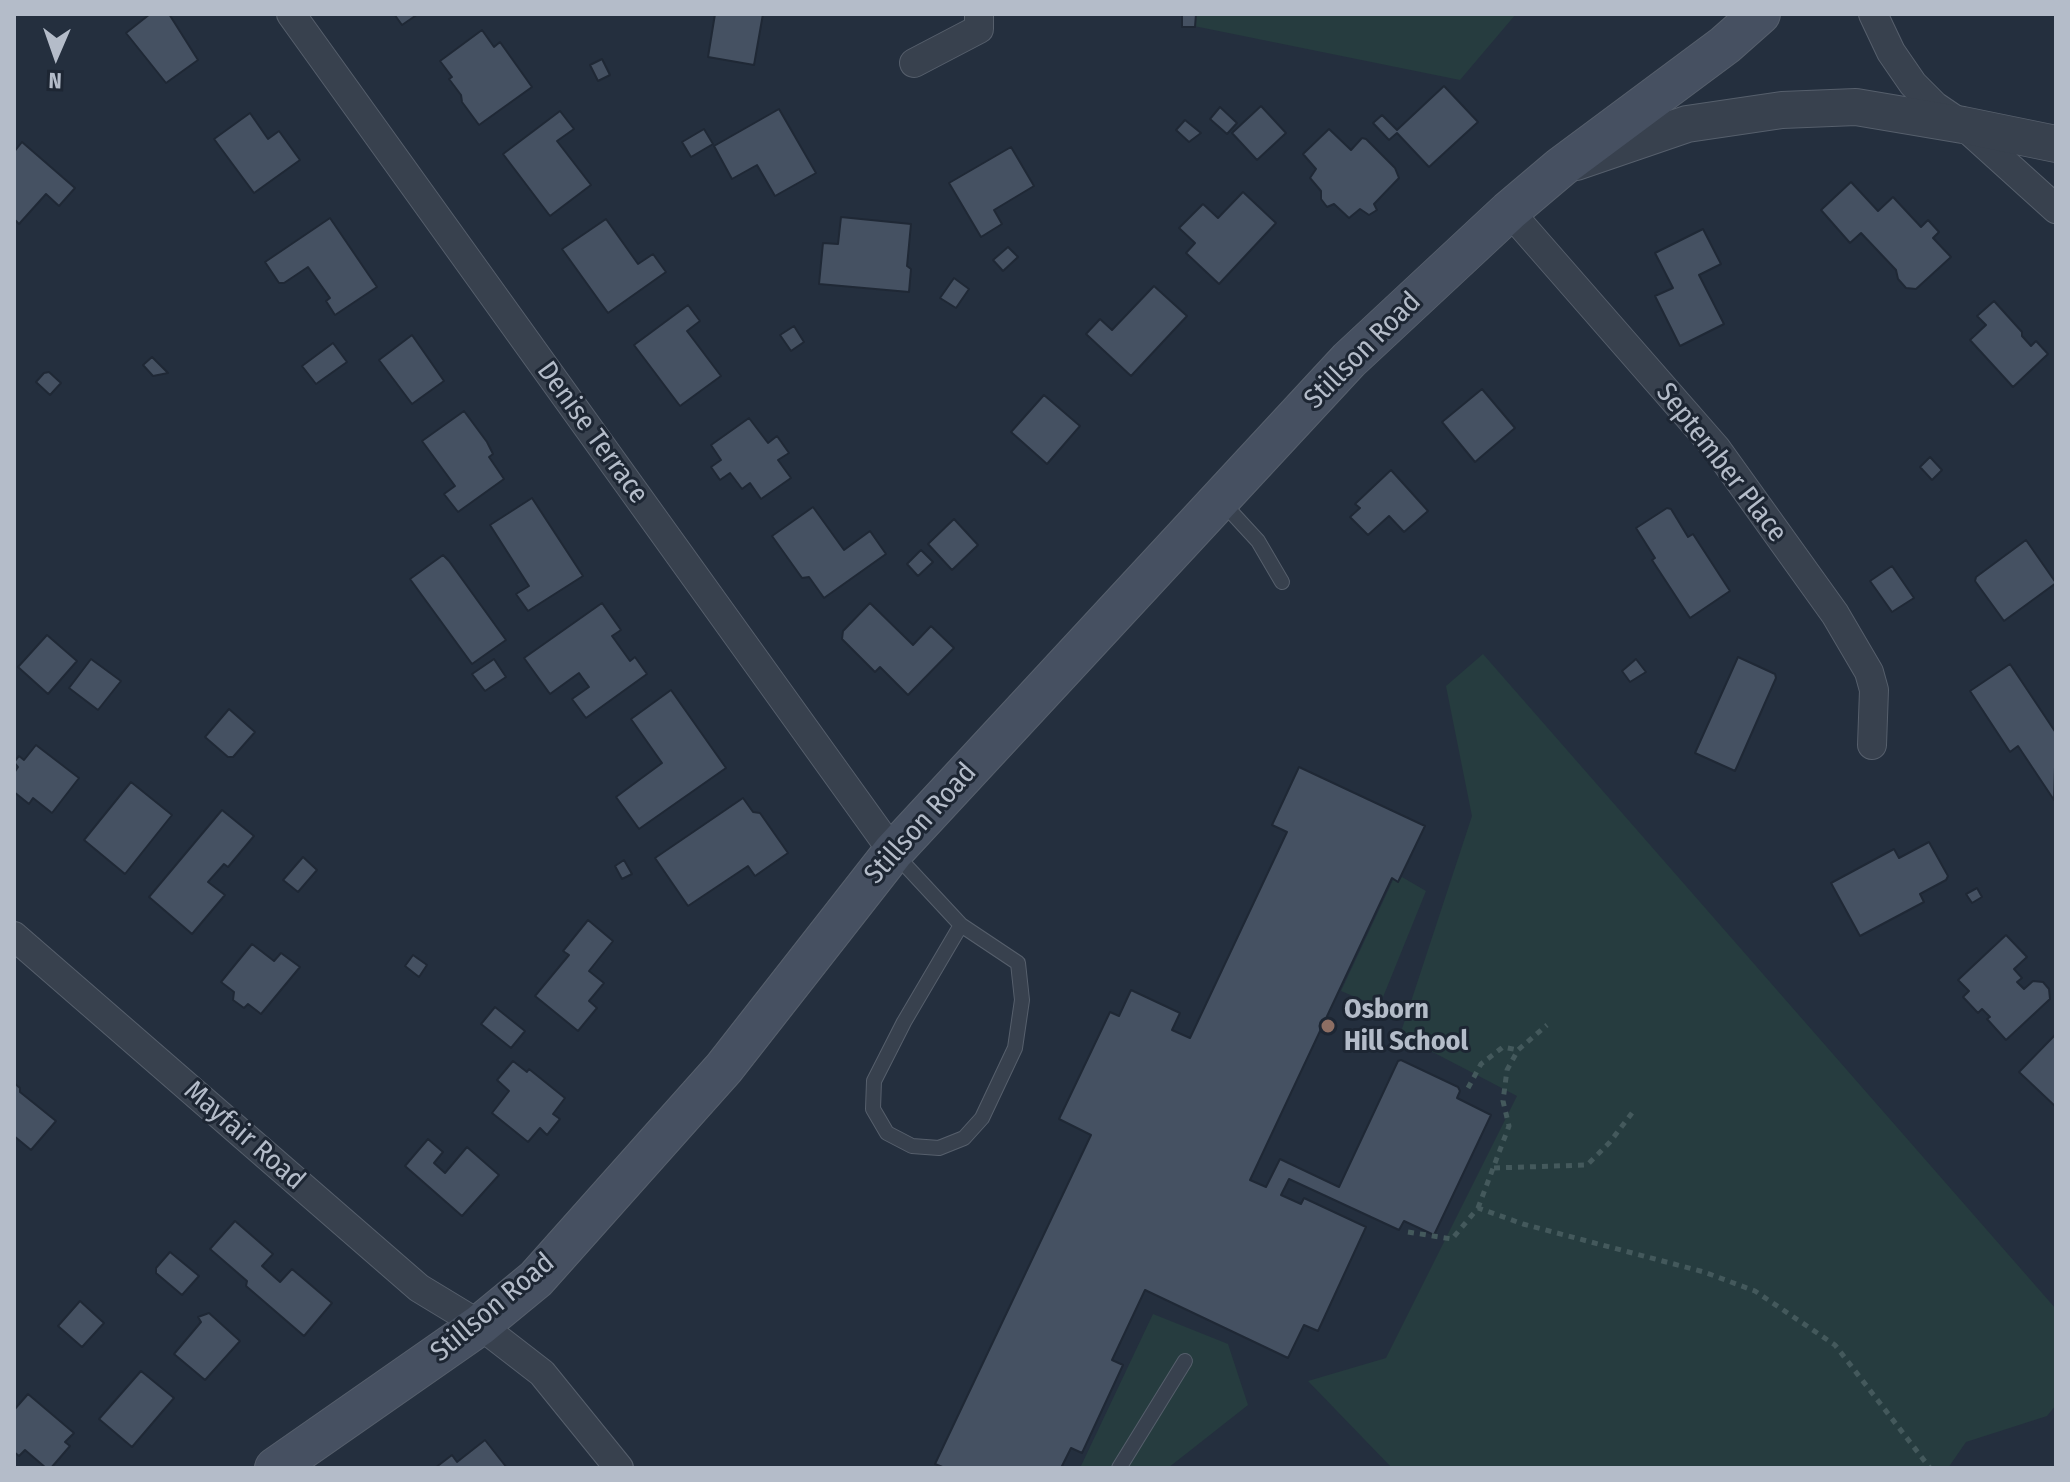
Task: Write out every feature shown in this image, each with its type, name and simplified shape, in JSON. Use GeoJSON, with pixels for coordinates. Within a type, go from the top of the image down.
{"type":"FeatureCollection","features":[{"type":"Feature","properties":{"kind":"main road","name":"Stillson Road"},"geometry":{"type":"LineString","coordinates":[[275,1468],[480,1325],[536,1279],[724,1068],[893,852],[1349,360],[1509,211],[1561,167],[1725,45],[1760,14]]}},
{"type":"Feature","properties":{"kind":"street","name":"Denise Terrace"},"geometry":{"type":"LineString","coordinates":[[291,14],[893,852]]}},
{"type":"Feature","properties":{"kind":"street"},"geometry":{"type":"LineString","coordinates":[[914,63],[979,29],[979,14]]}},
{"type":"Feature","properties":{"kind":"street"},"geometry":{"type":"LineString","coordinates":[[1873,14],[1891,52],[1913,84],[2056,209]]}},
{"type":"Feature","properties":{"kind":"street","name":"Stillson Road"},"geometry":{"type":"LineString","coordinates":[[1561,167],[1687,124],[1782,110],[1856,107],[2056,144]]}},
{"type":"Feature","properties":{"kind":"street","name":"September Place"},"geometry":{"type":"LineString","coordinates":[[1509,211],[1716,448],[1835,614],[1872,681],[1875,718],[1872,745]]}},
{"type":"Feature","properties":{"kind":"street","name":"Mayfair Road"},"geometry":{"type":"LineString","coordinates":[[14,936],[419,1288],[480,1325],[542,1373],[619,1468]]}},
{"type":"Feature","properties":{"kind":"lane"},"geometry":{"type":"LineString","coordinates":[[1220,499],[1258,541],[1282,582]]}},
{"type":"Feature","properties":{"kind":"lane"},"geometry":{"type":"LineString","coordinates":[[893,852],[961,925],[1018,963],[1022,1000],[1015,1048],[982,1118],[964,1138],[939,1148],[912,1146],[887,1133],[873,1109],[874,1081],[904,1022],[961,925]]}},
{"type":"Feature","properties":{"kind":"lane"},"geometry":{"type":"LineString","coordinates":[[1119,1468],[1185,1361]]}},
{"type":"Feature","properties":{"kind":"path"},"geometry":{"type":"LineString","coordinates":[[1408,1232],[1452,1239],[1478,1208],[1509,1126],[1503,1101],[1507,1070],[1518,1050],[1547,1025]]}},
{"type":"Feature","properties":{"kind":"path"},"geometry":{"type":"LineString","coordinates":[[1468,1088],[1481,1064],[1492,1055],[1503,1047],[1518,1050]]}},
{"type":"Feature","properties":{"kind":"path"},"geometry":{"type":"LineString","coordinates":[[1494,1168],[1587,1165],[1632,1113]]}},
{"type":"Feature","properties":{"kind":"path"},"geometry":{"type":"LineString","coordinates":[[1478,1208],[1523,1224],[1704,1272],[1755,1291],[1835,1345],[1930,1468]]}},
{"type":"Feature","properties":{"kind":"green space"},"geometry":{"type":"Polygon","coordinates":[[[1194,14],[1516,14],[1460,80],[1194,26],[1194,14]]]}},
{"type":"Feature","properties":{"kind":"green space"},"geometry":{"type":"Polygon","coordinates":[[[1483,654],[2056,1309],[2056,1405],[2047,1416],[1966,1442],[1948,1468],[1392,1468],[1308,1381],[1386,1358],[1517,1096],[1400,1035],[1472,816],[1446,686],[1483,654]]]}},
{"type":"Feature","properties":{"kind":"green space"},"geometry":{"type":"Polygon","coordinates":[[[1402,877],[1426,891],[1379,1007],[1341,991],[1393,880],[1398,882],[1402,877]]]}},
{"type":"Feature","properties":{"kind":"green space"},"geometry":{"type":"Polygon","coordinates":[[[1153,1314],[1228,1344],[1248,1405],[1168,1468],[1080,1468],[1153,1314]]]}},
{"type":"Feature","properties":{"kind":"building"},"geometry":{"type":"Polygon","coordinates":[[[150,14],[169,14],[198,60],[166,83],[126,33],[150,14]]]}},
{"type":"Feature","properties":{"kind":"building"},"geometry":{"type":"Polygon","coordinates":[[[394,14],[418,14],[402,25],[394,14]]]}},
{"type":"Feature","properties":{"kind":"building"},"geometry":{"type":"Polygon","coordinates":[[[715,14],[763,14],[754,65],[708,57],[715,14]]]}},
{"type":"Feature","properties":{"kind":"building"},"geometry":{"type":"Polygon","coordinates":[[[1182,14],[1196,14],[1195,27],[1182,27],[1182,14]]]}},
{"type":"Feature","properties":{"kind":"building"},"geometry":{"type":"Polygon","coordinates":[[[482,30],[494,47],[500,42],[532,87],[479,125],[462,102],[461,95],[449,79],[452,77],[440,61],[482,30]]]}},
{"type":"Feature","properties":{"kind":"building"},"geometry":{"type":"Polygon","coordinates":[[[602,59],[610,75],[598,81],[590,65],[602,59]]]}},
{"type":"Feature","properties":{"kind":"building"},"geometry":{"type":"Polygon","coordinates":[[[1444,86],[1478,122],[1429,167],[1397,133],[1389,140],[1373,123],[1382,115],[1397,130],[1444,86]]]}},
{"type":"Feature","properties":{"kind":"building"},"geometry":{"type":"Polygon","coordinates":[[[1261,106],[1286,133],[1257,160],[1232,133],[1261,106]]]}},
{"type":"Feature","properties":{"kind":"building"},"geometry":{"type":"Polygon","coordinates":[[[1220,107],[1237,123],[1227,134],[1210,119],[1220,107]]]}},
{"type":"Feature","properties":{"kind":"building"},"geometry":{"type":"Polygon","coordinates":[[[779,109],[816,173],[775,196],[757,165],[732,179],[714,146],[779,109]]]}},
{"type":"Feature","properties":{"kind":"building"},"geometry":{"type":"Polygon","coordinates":[[[560,111],[574,129],[557,141],[591,185],[550,216],[503,154],[560,111]]]}},
{"type":"Feature","properties":{"kind":"building"},"geometry":{"type":"Polygon","coordinates":[[[250,113],[268,139],[279,131],[300,160],[254,193],[214,139],[250,113]]]}},
{"type":"Feature","properties":{"kind":"building"},"geometry":{"type":"Polygon","coordinates":[[[1185,120],[1201,133],[1189,142],[1176,130],[1185,120]]]}},
{"type":"Feature","properties":{"kind":"building"},"geometry":{"type":"Polygon","coordinates":[[[704,129],[713,144],[691,157],[682,142],[704,129]]]}},
{"type":"Feature","properties":{"kind":"building"},"geometry":{"type":"Polygon","coordinates":[[[1329,129],[1351,150],[1362,138],[1366,139],[1395,168],[1399,178],[1374,204],[1377,210],[1369,215],[1360,209],[1349,218],[1334,204],[1327,207],[1321,199],[1321,191],[1310,178],[1316,169],[1303,154],[1329,129]]]}},
{"type":"Feature","properties":{"kind":"building"},"geometry":{"type":"Polygon","coordinates":[[[22,142],[75,188],[59,206],[46,194],[19,224],[14,219],[14,152],[22,142]]]}},
{"type":"Feature","properties":{"kind":"building"},"geometry":{"type":"Polygon","coordinates":[[[1011,147],[1034,186],[994,210],[1002,224],[981,237],[949,183],[1011,147]]]}},
{"type":"Feature","properties":{"kind":"building"},"geometry":{"type":"Polygon","coordinates":[[[1851,182],[1878,211],[1893,197],[1921,227],[1928,220],[1939,232],[1933,238],[1951,257],[1916,289],[1906,288],[1898,279],[1896,270],[1861,233],[1850,243],[1821,210],[1851,182]]]}},
{"type":"Feature","properties":{"kind":"building"},"geometry":{"type":"Polygon","coordinates":[[[1243,192],[1276,223],[1219,284],[1186,253],[1195,243],[1179,228],[1203,204],[1218,218],[1243,192]]]}},
{"type":"Feature","properties":{"kind":"building"},"geometry":{"type":"Polygon","coordinates":[[[841,217],[911,224],[907,266],[911,269],[909,292],[819,284],[823,243],[838,244],[841,217]]]}},
{"type":"Feature","properties":{"kind":"building"},"geometry":{"type":"Polygon","coordinates":[[[330,218],[377,287],[335,315],[326,301],[330,298],[308,267],[284,283],[279,283],[265,262],[330,218]]]}},
{"type":"Feature","properties":{"kind":"building"},"geometry":{"type":"Polygon","coordinates":[[[606,219],[638,264],[653,254],[666,272],[608,313],[562,249],[606,219]]]}},
{"type":"Feature","properties":{"kind":"building"},"geometry":{"type":"Polygon","coordinates":[[[1703,229],[1721,264],[1699,275],[1724,324],[1680,346],[1655,296],[1673,288],[1655,253],[1703,229]]]}},
{"type":"Feature","properties":{"kind":"building"},"geometry":{"type":"Polygon","coordinates":[[[1008,247],[1018,257],[1003,271],[993,260],[1008,247]]]}},
{"type":"Feature","properties":{"kind":"building"},"geometry":{"type":"Polygon","coordinates":[[[954,278],[969,289],[956,308],[940,298],[954,278]]]}},
{"type":"Feature","properties":{"kind":"building"},"geometry":{"type":"Polygon","coordinates":[[[1154,286],[1187,316],[1131,376],[1086,334],[1100,319],[1112,330],[1154,286]]]}},
{"type":"Feature","properties":{"kind":"building"},"geometry":{"type":"Polygon","coordinates":[[[1994,301],[2031,346],[2036,341],[2048,354],[2013,387],[1970,340],[1986,325],[1977,316],[1994,301]]]}},
{"type":"Feature","properties":{"kind":"building"},"geometry":{"type":"Polygon","coordinates":[[[688,305],[700,321],[687,331],[721,376],[680,406],[634,345],[688,305]]]}},
{"type":"Feature","properties":{"kind":"building"},"geometry":{"type":"Polygon","coordinates":[[[794,326],[804,342],[791,351],[780,335],[794,326]]]}},
{"type":"Feature","properties":{"kind":"building"},"geometry":{"type":"Polygon","coordinates":[[[412,335],[444,381],[412,404],[379,360],[412,335]]]}},
{"type":"Feature","properties":{"kind":"building"},"geometry":{"type":"Polygon","coordinates":[[[333,343],[347,362],[316,384],[302,366],[333,343]]]}},
{"type":"Feature","properties":{"kind":"building"},"geometry":{"type":"Polygon","coordinates":[[[152,357],[168,373],[153,376],[143,365],[152,357]]]}},
{"type":"Feature","properties":{"kind":"building"},"geometry":{"type":"Polygon","coordinates":[[[49,372],[61,383],[50,395],[36,382],[49,372]]]}},
{"type":"Feature","properties":{"kind":"building"},"geometry":{"type":"Polygon","coordinates":[[[1482,389],[1515,428],[1475,462],[1442,422],[1482,389]]]}},
{"type":"Feature","properties":{"kind":"building"},"geometry":{"type":"Polygon","coordinates":[[[1044,395],[1080,426],[1047,464],[1011,432],[1044,395]]]}},
{"type":"Feature","properties":{"kind":"building"},"geometry":{"type":"Polygon","coordinates":[[[464,411],[487,442],[493,454],[489,457],[504,479],[458,512],[444,494],[455,486],[422,441],[464,411]]]}},
{"type":"Feature","properties":{"kind":"building"},"geometry":{"type":"Polygon","coordinates":[[[749,418],[768,443],[777,436],[789,453],[778,460],[791,478],[761,499],[750,483],[742,489],[730,473],[720,480],[711,467],[721,460],[711,445],[749,418]]]}},
{"type":"Feature","properties":{"kind":"building"},"geometry":{"type":"Polygon","coordinates":[[[1930,457],[1942,470],[1932,480],[1920,467],[1930,457]]]}},
{"type":"Feature","properties":{"kind":"building"},"geometry":{"type":"Polygon","coordinates":[[[1391,470],[1428,511],[1404,532],[1389,516],[1368,535],[1350,517],[1360,508],[1355,504],[1391,470]]]}},
{"type":"Feature","properties":{"kind":"building"},"geometry":{"type":"Polygon","coordinates":[[[532,498],[583,576],[528,611],[516,594],[529,586],[490,525],[532,498]]]}},
{"type":"Feature","properties":{"kind":"building"},"geometry":{"type":"Polygon","coordinates":[[[813,507],[844,550],[870,531],[886,554],[824,598],[809,577],[802,578],[772,536],[813,507]]]}},
{"type":"Feature","properties":{"kind":"building"},"geometry":{"type":"Polygon","coordinates":[[[1667,508],[1671,509],[1688,537],[1693,534],[1730,591],[1690,618],[1652,560],[1655,558],[1636,528],[1667,508]]]}},
{"type":"Feature","properties":{"kind":"building"},"geometry":{"type":"Polygon","coordinates":[[[954,519],[978,545],[952,570],[928,544],[954,519]]]}},
{"type":"Feature","properties":{"kind":"building"},"geometry":{"type":"Polygon","coordinates":[[[2026,540],[2056,583],[2004,621],[1975,581],[1976,577],[2026,540]]]}},
{"type":"Feature","properties":{"kind":"building"},"geometry":{"type":"Polygon","coordinates":[[[921,550],[933,562],[918,576],[907,564],[921,550]]]}},
{"type":"Feature","properties":{"kind":"building"},"geometry":{"type":"Polygon","coordinates":[[[443,555],[506,640],[472,664],[410,579],[443,555]]]}},
{"type":"Feature","properties":{"kind":"building"},"geometry":{"type":"Polygon","coordinates":[[[1892,566],[1914,598],[1892,612],[1870,581],[1892,566]]]}},
{"type":"Feature","properties":{"kind":"building"},"geometry":{"type":"Polygon","coordinates":[[[602,603],[621,630],[612,636],[630,661],[635,657],[647,674],[586,718],[572,699],[589,687],[579,673],[550,694],[524,658],[602,603]]]}},
{"type":"Feature","properties":{"kind":"building"},"geometry":{"type":"Polygon","coordinates":[[[870,603],[913,645],[931,626],[954,648],[908,695],[880,667],[875,672],[842,639],[843,631],[870,603]]]}},
{"type":"Feature","properties":{"kind":"building"},"geometry":{"type":"Polygon","coordinates":[[[47,635],[77,661],[48,694],[18,667],[47,635]]]}},
{"type":"Feature","properties":{"kind":"building"},"geometry":{"type":"Polygon","coordinates":[[[1738,657],[1775,674],[1776,678],[1735,771],[1695,753],[1738,657]]]}},
{"type":"Feature","properties":{"kind":"building"},"geometry":{"type":"Polygon","coordinates":[[[91,659],[121,681],[98,710],[69,688],[91,659]]]}},
{"type":"Feature","properties":{"kind":"building"},"geometry":{"type":"Polygon","coordinates":[[[494,659],[506,677],[485,691],[472,674],[494,659]]]}},
{"type":"Feature","properties":{"kind":"building"},"geometry":{"type":"Polygon","coordinates":[[[1636,659],[1646,672],[1630,682],[1622,671],[1636,659]]]}},
{"type":"Feature","properties":{"kind":"building"},"geometry":{"type":"Polygon","coordinates":[[[2010,664],[2056,733],[2054,800],[2018,746],[2010,752],[1970,691],[2010,664]]]}},
{"type":"Feature","properties":{"kind":"building"},"geometry":{"type":"Polygon","coordinates":[[[671,690],[726,768],[639,829],[616,797],[662,763],[631,719],[671,690]]]}},
{"type":"Feature","properties":{"kind":"building"},"geometry":{"type":"Polygon","coordinates":[[[229,709],[255,732],[233,757],[228,757],[205,737],[229,709]]]}},
{"type":"Feature","properties":{"kind":"building"},"geometry":{"type":"Polygon","coordinates":[[[36,745],[79,778],[52,813],[33,798],[29,804],[14,792],[14,773],[18,767],[14,762],[19,756],[24,760],[36,745]]]}},
{"type":"Feature","properties":{"kind":"building"},"geometry":{"type":"Polygon","coordinates":[[[1299,767],[1425,826],[1398,882],[1392,878],[1250,1180],[1266,1187],[1280,1159],[1339,1187],[1401,1060],[1458,1087],[1457,1098],[1491,1115],[1434,1235],[1404,1221],[1399,1230],[1289,1179],[1281,1195],[1301,1204],[1304,1198],[1366,1227],[1318,1331],[1304,1325],[1288,1358],[1145,1290],[1112,1360],[1123,1365],[1082,1453],[1071,1448],[1061,1468],[945,1468],[935,1464],[1091,1135],[1059,1119],[1110,1012],[1119,1016],[1131,990],[1180,1013],[1172,1030],[1190,1038],[1287,832],[1272,825],[1299,767]]]}},
{"type":"Feature","properties":{"kind":"building"},"geometry":{"type":"Polygon","coordinates":[[[131,782],[172,815],[125,874],[84,840],[131,782]]]}},
{"type":"Feature","properties":{"kind":"building"},"geometry":{"type":"Polygon","coordinates":[[[743,798],[753,812],[760,813],[788,853],[755,876],[748,866],[688,906],[655,858],[743,798]]]}},
{"type":"Feature","properties":{"kind":"building"},"geometry":{"type":"Polygon","coordinates":[[[222,810],[254,836],[228,867],[224,864],[208,882],[225,895],[192,934],[149,897],[222,810]]]}},
{"type":"Feature","properties":{"kind":"building"},"geometry":{"type":"Polygon","coordinates":[[[1929,842],[1948,876],[1946,880],[1920,894],[1924,902],[1860,936],[1831,883],[1894,849],[1899,858],[1929,842]]]}},
{"type":"Feature","properties":{"kind":"building"},"geometry":{"type":"Polygon","coordinates":[[[303,857],[317,870],[298,892],[283,880],[303,857]]]}},
{"type":"Feature","properties":{"kind":"building"},"geometry":{"type":"Polygon","coordinates":[[[624,860],[632,874],[622,879],[615,866],[624,860]]]}},
{"type":"Feature","properties":{"kind":"building"},"geometry":{"type":"Polygon","coordinates":[[[1977,888],[1982,897],[1972,903],[1966,894],[1977,888]]]}},
{"type":"Feature","properties":{"kind":"building"},"geometry":{"type":"Polygon","coordinates":[[[588,920],[613,941],[589,971],[604,983],[589,1001],[597,1008],[578,1031],[535,996],[569,955],[563,951],[588,920]]]}},
{"type":"Feature","properties":{"kind":"building"},"geometry":{"type":"Polygon","coordinates":[[[2006,935],[2027,957],[2014,969],[2022,978],[2017,982],[2024,989],[2033,981],[2043,982],[2049,989],[2050,999],[2006,1040],[1982,1009],[1978,1013],[1963,997],[1969,991],[1958,980],[2006,935]]]}},
{"type":"Feature","properties":{"kind":"building"},"geometry":{"type":"Polygon","coordinates":[[[252,944],[274,961],[281,953],[300,967],[261,1014],[248,1004],[244,1008],[233,1000],[234,992],[221,982],[252,944]]]}},
{"type":"Feature","properties":{"kind":"building"},"geometry":{"type":"Polygon","coordinates":[[[413,955],[427,965],[419,977],[405,966],[413,955]]]}},
{"type":"Feature","properties":{"kind":"building"},"geometry":{"type":"Polygon","coordinates":[[[495,1007],[525,1031],[511,1048],[481,1024],[495,1007]]]}},
{"type":"Feature","properties":{"kind":"building"},"geometry":{"type":"Polygon","coordinates":[[[2056,1034],[2056,1107],[2019,1072],[2056,1034]]]}},
{"type":"Feature","properties":{"kind":"building"},"geometry":{"type":"Polygon","coordinates":[[[513,1061],[527,1072],[529,1069],[565,1098],[553,1114],[560,1119],[547,1135],[540,1128],[528,1142],[492,1113],[509,1091],[497,1080],[513,1061]]]}},
{"type":"Feature","properties":{"kind":"building"},"geometry":{"type":"Polygon","coordinates":[[[14,1083],[20,1092],[56,1121],[31,1150],[14,1136],[14,1083]]]}},
{"type":"Feature","properties":{"kind":"building"},"geometry":{"type":"Polygon","coordinates":[[[428,1139],[443,1152],[434,1163],[445,1173],[467,1147],[499,1175],[462,1216],[405,1166],[428,1139]]]}},
{"type":"Feature","properties":{"kind":"building"},"geometry":{"type":"Polygon","coordinates":[[[235,1221],[273,1254],[262,1266],[280,1282],[292,1269],[332,1303],[304,1336],[246,1286],[247,1281],[210,1249],[235,1221]]]}},
{"type":"Feature","properties":{"kind":"building"},"geometry":{"type":"Polygon","coordinates":[[[170,1252],[199,1276],[182,1295],[156,1273],[156,1268],[170,1252]]]}},
{"type":"Feature","properties":{"kind":"building"},"geometry":{"type":"Polygon","coordinates":[[[80,1301],[104,1323],[82,1347],[58,1326],[80,1301]]]}},
{"type":"Feature","properties":{"kind":"building"},"geometry":{"type":"Polygon","coordinates":[[[209,1313],[240,1341],[205,1380],[174,1354],[201,1322],[198,1317],[209,1313]]]}},
{"type":"Feature","properties":{"kind":"building"},"geometry":{"type":"Polygon","coordinates":[[[141,1371],[174,1398],[132,1447],[99,1419],[141,1371]]]}},
{"type":"Feature","properties":{"kind":"building"},"geometry":{"type":"Polygon","coordinates":[[[28,1394],[74,1433],[65,1442],[70,1446],[51,1468],[46,1468],[25,1450],[19,1456],[14,1452],[14,1410],[28,1394]]]}},
{"type":"Feature","properties":{"kind":"building"},"geometry":{"type":"Polygon","coordinates":[[[485,1440],[507,1468],[435,1468],[452,1455],[457,1462],[485,1440]]]}},
{"type":"Feature","properties":{"kind":"place","name":"Osborn Hill School"},"geometry":{"type":"Point","coordinates":[1328,1026]}}]}
